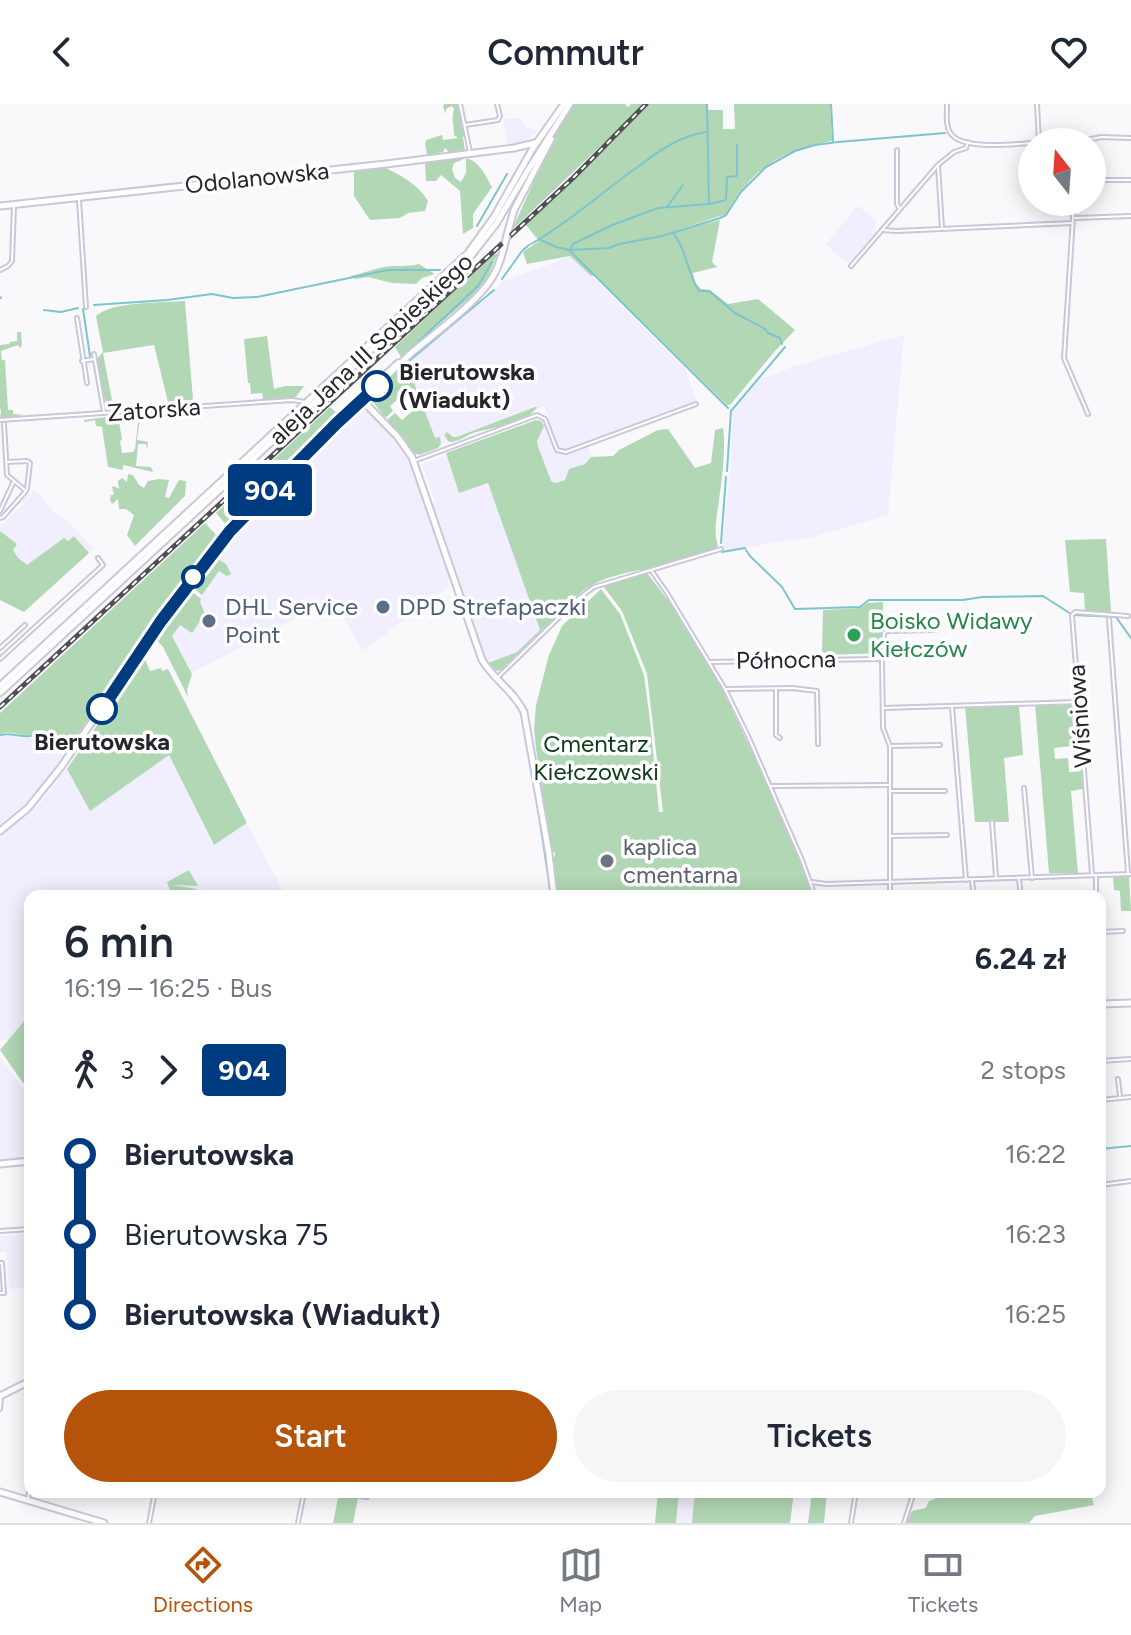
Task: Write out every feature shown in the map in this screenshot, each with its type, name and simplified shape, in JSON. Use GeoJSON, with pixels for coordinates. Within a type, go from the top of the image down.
{"type":"FeatureCollection","features":[{"type":"Feature","properties":{"kind":"street"},"geometry":{"type":"LineString","coordinates":[[460,104],[470,153]]}},
{"type":"Feature","properties":{"kind":"street"},"geometry":{"type":"LineString","coordinates":[[465,125],[495,121],[499,118],[497,104]]}},
{"type":"Feature","properties":{"kind":"street"},"geometry":{"type":"LineString","coordinates":[[0,831],[28,808],[60,768],[161,621],[223,540],[337,423],[486,287],[497,268],[514,210],[550,142],[550,131],[564,104]]}},
{"type":"Feature","properties":{"kind":"street"},"geometry":{"type":"LineString","coordinates":[[541,159],[540,145],[570,104]]}},
{"type":"Feature","properties":{"kind":"street"},"geometry":{"type":"LineString","coordinates":[[947,104],[950,133],[956,138],[986,146],[1018,144]]}},
{"type":"Feature","properties":{"kind":"street"},"geometry":{"type":"LineString","coordinates":[[1037,104],[1038,128]]}},
{"type":"Feature","properties":{"kind":"street"},"geometry":{"type":"LineString","coordinates":[[1106,137],[1131,138]]}},
{"type":"Feature","properties":{"kind":"street"},"geometry":{"type":"LineString","coordinates":[[851,266],[938,165],[966,148],[968,142]]}},
{"type":"Feature","properties":{"kind":"street","name":"Odolanowska"},"geometry":{"type":"LineString","coordinates":[[514,148],[540,145]]}},
{"type":"Feature","properties":{"kind":"street","name":"Odolanowska"},"geometry":{"type":"LineString","coordinates":[[0,206],[540,145]]}},
{"type":"Feature","properties":{"kind":"street","name":"aleja Jana III Sobieskiego"},"geometry":{"type":"LineString","coordinates":[[0,686],[468,253],[494,217],[522,167],[540,145]]}},
{"type":"Feature","properties":{"kind":"street","name":"aleja Jana III Sobieskiego"},"geometry":{"type":"LineString","coordinates":[[0,693],[467,261],[492,230],[540,145]]}},
{"type":"Feature","properties":{"kind":"street"},"geometry":{"type":"LineString","coordinates":[[514,148],[522,154],[522,167]]}},
{"type":"Feature","properties":{"kind":"street"},"geometry":{"type":"LineString","coordinates":[[897,150],[897,204],[900,209]]}},
{"type":"Feature","properties":{"kind":"street"},"geometry":{"type":"LineString","coordinates":[[938,165],[942,229]]}},
{"type":"Feature","properties":{"kind":"street"},"geometry":{"type":"LineString","coordinates":[[1106,180],[1131,180]]}},
{"type":"Feature","properties":{"kind":"street"},"geometry":{"type":"LineString","coordinates":[[78,197],[86,307]]}},
{"type":"Feature","properties":{"kind":"street"},"geometry":{"type":"LineString","coordinates":[[0,270],[12,261],[14,204]]}},
{"type":"Feature","properties":{"kind":"street"},"geometry":{"type":"LineString","coordinates":[[1088,414],[1064,358],[1074,218],[1131,216]]}},
{"type":"Feature","properties":{"kind":"street"},"geometry":{"type":"LineString","coordinates":[[882,230],[1073,223]]}},
{"type":"Feature","properties":{"kind":"street"},"geometry":{"type":"LineString","coordinates":[[77,318],[87,383]]}},
{"type":"Feature","properties":{"kind":"street"},"geometry":{"type":"LineString","coordinates":[[83,360],[94,356],[104,413]]}},
{"type":"Feature","properties":{"kind":"street"},"geometry":{"type":"LineString","coordinates":[[363,398],[397,436],[414,461],[482,660],[518,700],[527,722],[553,890]]}},
{"type":"Feature","properties":{"kind":"street","name":"Zatorska"},"geometry":{"type":"LineString","coordinates":[[0,420],[292,400],[306,403]]}},
{"type":"Feature","properties":{"kind":"street"},"geometry":{"type":"LineString","coordinates":[[414,461],[537,415],[545,419],[557,450],[566,452],[696,404]]}},
{"type":"Feature","properties":{"kind":"street"},"geometry":{"type":"LineString","coordinates":[[4,424],[7,475],[26,491]]}},
{"type":"Feature","properties":{"kind":"street"},"geometry":{"type":"LineString","coordinates":[[0,442],[5,441]]}},
{"type":"Feature","properties":{"kind":"street"},"geometry":{"type":"LineString","coordinates":[[0,518],[26,491],[30,463],[6,463]]}},
{"type":"Feature","properties":{"kind":"street"},"geometry":{"type":"LineString","coordinates":[[0,511],[14,481]]}},
{"type":"Feature","properties":{"kind":"street"},"geometry":{"type":"LineString","coordinates":[[498,678],[587,591],[604,582],[721,549]]}},
{"type":"Feature","properties":{"kind":"street"},"geometry":{"type":"LineString","coordinates":[[0,659],[103,565],[98,558]]}},
{"type":"Feature","properties":{"kind":"street"},"geometry":{"type":"LineString","coordinates":[[651,570],[725,689],[813,890]]}},
{"type":"Feature","properties":{"kind":"street","name":"Wiśniowa"},"geometry":{"type":"LineString","coordinates":[[1095,890],[1073,613],[1128,616]]}},
{"type":"Feature","properties":{"kind":"street"},"geometry":{"type":"LineString","coordinates":[[811,882],[1130,874],[1109,619]]}},
{"type":"Feature","properties":{"kind":"street"},"geometry":{"type":"LineString","coordinates":[[0,648],[25,625]]}},
{"type":"Feature","properties":{"kind":"street"},"geometry":{"type":"LineString","coordinates":[[890,890],[890,746],[883,728],[884,633],[935,630]]}},
{"type":"Feature","properties":{"kind":"street","name":"Północna"},"geometry":{"type":"LineString","coordinates":[[709,662],[882,659]]}},
{"type":"Feature","properties":{"kind":"street"},"geometry":{"type":"LineString","coordinates":[[776,688],[776,735],[780,738]]}},
{"type":"Feature","properties":{"kind":"street"},"geometry":{"type":"LineString","coordinates":[[725,689],[792,688],[817,691],[818,744]]}},
{"type":"Feature","properties":{"kind":"street"},"geometry":{"type":"LineString","coordinates":[[883,708],[1079,702]]}},
{"type":"Feature","properties":{"kind":"street"},"geometry":{"type":"LineString","coordinates":[[952,706],[966,880]]}},
{"type":"Feature","properties":{"kind":"street"},"geometry":{"type":"LineString","coordinates":[[890,746],[940,745]]}},
{"type":"Feature","properties":{"kind":"street"},"geometry":{"type":"LineString","coordinates":[[770,786],[889,785]]}},
{"type":"Feature","properties":{"kind":"street"},"geometry":{"type":"LineString","coordinates":[[1024,788],[1032,878]]}},
{"type":"Feature","properties":{"kind":"street"},"geometry":{"type":"LineString","coordinates":[[889,791],[945,791]]}},
{"type":"Feature","properties":{"kind":"street"},"geometry":{"type":"LineString","coordinates":[[992,822],[996,878]]}},
{"type":"Feature","properties":{"kind":"street"},"geometry":{"type":"LineString","coordinates":[[890,836],[947,835]]}},
{"type":"Feature","properties":{"kind":"street"},"geometry":{"type":"LineString","coordinates":[[1019,878],[1020,890]]}},
{"type":"Feature","properties":{"kind":"street"},"geometry":{"type":"LineString","coordinates":[[972,879],[973,890]]}},
{"type":"Feature","properties":{"kind":"street"},"geometry":{"type":"LineString","coordinates":[[1106,932],[1123,931]]}},
{"type":"Feature","properties":{"kind":"street"},"geometry":{"type":"LineString","coordinates":[[1106,1004],[1131,1003]]}},
{"type":"Feature","properties":{"kind":"street"},"geometry":{"type":"LineString","coordinates":[[1106,1061],[1130,1059]]}},
{"type":"Feature","properties":{"kind":"street"},"geometry":{"type":"LineString","coordinates":[[1118,1079],[1120,1097]]}},
{"type":"Feature","properties":{"kind":"street"},"geometry":{"type":"LineString","coordinates":[[1106,1099],[1131,1097]]}},
{"type":"Feature","properties":{"kind":"street"},"geometry":{"type":"LineString","coordinates":[[0,1164],[24,1162]]}},
{"type":"Feature","properties":{"kind":"street"},"geometry":{"type":"LineString","coordinates":[[1106,1184],[1131,1181]]}},
{"type":"Feature","properties":{"kind":"street"},"geometry":{"type":"LineString","coordinates":[[0,1231],[24,1229]]}},
{"type":"Feature","properties":{"kind":"street"},"geometry":{"type":"LineString","coordinates":[[0,1263],[4,1293],[0,1293]]}},
{"type":"Feature","properties":{"kind":"street"},"geometry":{"type":"LineString","coordinates":[[0,1409],[0,1397],[24,1384]]}},
{"type":"Feature","properties":{"kind":"street"},"geometry":{"type":"LineString","coordinates":[[0,1492],[104,1523]]}},
{"type":"Feature","properties":{"kind":"street"},"geometry":{"type":"LineString","coordinates":[[149,1523],[154,1498]]}},
{"type":"Feature","properties":{"kind":"street"},"geometry":{"type":"LineString","coordinates":[[298,1523],[303,1498]]}},
{"type":"Feature","properties":{"kind":"street"},"geometry":{"type":"LineString","coordinates":[[851,1523],[855,1498]]}},
{"type":"Feature","properties":{"kind":"street"},"geometry":{"type":"LineString","coordinates":[[904,1523],[912,1498]]}},
{"type":"Feature","properties":{"kind":"shaded area"},"geometry":{"type":"Polygon","coordinates":[[[520,118],[526,127],[538,130],[523,143],[507,146],[504,119],[520,118]]]}},
{"type":"Feature","properties":{"kind":"shaded area"},"geometry":{"type":"Polygon","coordinates":[[[858,206],[876,220],[876,231],[848,264],[826,244],[858,206]]]}},
{"type":"Feature","properties":{"kind":"shaded area"},"geometry":{"type":"Polygon","coordinates":[[[571,256],[685,368],[697,402],[589,441],[591,457],[585,464],[569,469],[565,480],[555,483],[551,482],[537,441],[544,426],[541,421],[548,418],[545,406],[437,445],[407,364],[491,295],[502,282],[571,256]]]}},
{"type":"Feature","properties":{"kind":"shaded area"},"geometry":{"type":"Polygon","coordinates":[[[904,335],[888,515],[812,537],[722,551],[733,411],[761,378],[904,335]]]}},
{"type":"Feature","properties":{"kind":"shaded area"},"geometry":{"type":"Polygon","coordinates":[[[361,409],[376,418],[410,463],[450,577],[449,587],[362,651],[334,598],[192,673],[172,636],[222,565],[226,564],[217,557],[271,498],[361,409]]]}},
{"type":"Feature","properties":{"kind":"shaded area"},"geometry":{"type":"Polygon","coordinates":[[[447,455],[459,492],[488,482],[540,630],[517,652],[488,663],[422,464],[447,455]]]}},
{"type":"Feature","properties":{"kind":"shaded area"},"geometry":{"type":"Polygon","coordinates":[[[34,490],[94,549],[89,553],[74,536],[67,541],[64,538],[27,566],[18,558],[13,549],[17,544],[0,531],[0,526],[34,490]]]}},
{"type":"Feature","properties":{"kind":"shaded area"},"geometry":{"type":"Polygon","coordinates":[[[41,734],[66,743],[61,752],[63,757],[27,802],[0,824],[0,736],[35,738],[41,734]]]}},
{"type":"Feature","properties":{"kind":"shaded area"},"geometry":{"type":"Polygon","coordinates":[[[169,754],[213,845],[247,824],[283,890],[24,890],[24,1021],[8,1041],[0,1042],[0,836],[40,803],[66,769],[90,810],[169,754]]]}},
{"type":"Feature","properties":{"kind":"shaded area"},"geometry":{"type":"Polygon","coordinates":[[[0,1057],[24,1088],[24,1158],[0,1160],[0,1057]]]}},
{"type":"Feature","properties":{"kind":"shaded area"},"geometry":{"type":"Polygon","coordinates":[[[24,1234],[24,1288],[9,1288],[6,1252],[0,1252],[0,1236],[24,1234]]]}},
{"type":"Feature","properties":{"kind":"shaded area"},"geometry":{"type":"Polygon","coordinates":[[[678,1498],[694,1498],[692,1523],[676,1523],[678,1498]]]}},
{"type":"Feature","properties":{"kind":"green space"},"geometry":{"type":"Polygon","coordinates":[[[444,104],[458,104],[465,133],[465,150],[450,153],[445,148],[443,152],[427,155],[426,140],[442,135],[443,140],[458,138],[454,135],[454,109],[452,106],[446,109],[446,114],[444,104]]]}},
{"type":"Feature","properties":{"kind":"green space"},"geometry":{"type":"Polygon","coordinates":[[[573,104],[625,104],[628,107],[631,104],[708,104],[708,110],[723,110],[723,129],[735,129],[734,104],[830,104],[832,141],[782,156],[757,173],[726,214],[675,231],[720,220],[712,262],[717,267],[693,273],[695,282],[701,289],[710,290],[728,304],[758,299],[795,330],[730,405],[595,275],[591,276],[570,256],[527,264],[523,252],[539,241],[525,224],[615,139],[611,136],[512,230],[556,132],[573,104]]]}},
{"type":"Feature","properties":{"kind":"green space"},"geometry":{"type":"Polygon","coordinates":[[[464,156],[454,163],[455,178],[461,182],[466,173],[466,158],[478,166],[492,187],[473,214],[473,228],[463,234],[460,191],[441,175],[436,181],[426,181],[425,162],[464,156]]]}},
{"type":"Feature","properties":{"kind":"green space"},"geometry":{"type":"Polygon","coordinates":[[[381,166],[419,189],[428,201],[425,211],[408,213],[400,218],[370,220],[354,196],[354,170],[381,166]]]}},
{"type":"Feature","properties":{"kind":"green space"},"geometry":{"type":"Polygon","coordinates":[[[498,253],[487,279],[472,296],[401,357],[395,347],[492,255],[498,253]]]}},
{"type":"Feature","properties":{"kind":"green space"},"geometry":{"type":"Polygon","coordinates":[[[419,264],[435,274],[422,278],[416,284],[350,276],[384,267],[419,264]]]}},
{"type":"Feature","properties":{"kind":"green space"},"geometry":{"type":"Polygon","coordinates":[[[185,301],[193,400],[168,402],[154,345],[103,353],[112,400],[120,409],[107,410],[97,359],[103,352],[96,316],[125,305],[185,301]]]}},
{"type":"Feature","properties":{"kind":"green space"},"geometry":{"type":"Polygon","coordinates":[[[17,332],[21,332],[20,348],[18,345],[1,351],[2,360],[5,360],[8,410],[24,415],[0,418],[0,345],[17,341],[17,332]]]}},
{"type":"Feature","properties":{"kind":"green space"},"geometry":{"type":"Polygon","coordinates":[[[267,336],[274,389],[304,386],[296,397],[263,400],[262,393],[251,394],[244,339],[267,336]]]}},
{"type":"Feature","properties":{"kind":"green space"},"geometry":{"type":"Polygon","coordinates":[[[406,361],[435,438],[440,437],[441,444],[419,455],[387,420],[395,413],[402,420],[415,409],[403,395],[390,406],[393,411],[385,418],[371,399],[372,394],[406,361]]]}},
{"type":"Feature","properties":{"kind":"green space"},"geometry":{"type":"Polygon","coordinates":[[[330,407],[339,415],[228,527],[216,513],[330,407]]]}},
{"type":"Feature","properties":{"kind":"green space"},"geometry":{"type":"Polygon","coordinates":[[[535,407],[533,413],[517,421],[456,441],[449,442],[444,435],[447,432],[457,437],[535,407]]]}},
{"type":"Feature","properties":{"kind":"green space"},"geometry":{"type":"Polygon","coordinates":[[[155,413],[151,419],[140,419],[137,440],[148,442],[147,450],[146,444],[138,444],[136,466],[151,467],[153,472],[123,465],[123,470],[108,467],[102,427],[96,426],[95,420],[84,422],[115,416],[116,419],[117,415],[135,416],[121,416],[117,421],[122,453],[135,449],[139,414],[155,413]]]}},
{"type":"Feature","properties":{"kind":"green space"},"geometry":{"type":"Polygon","coordinates":[[[536,420],[544,426],[537,441],[551,481],[555,483],[565,480],[569,469],[585,464],[591,457],[613,456],[658,430],[668,429],[695,468],[711,463],[715,430],[723,428],[723,464],[716,529],[718,546],[671,563],[617,575],[588,587],[501,670],[496,671],[488,663],[517,652],[540,630],[488,483],[459,493],[446,453],[536,420]]]}},
{"type":"Feature","properties":{"kind":"green space"},"geometry":{"type":"Polygon","coordinates":[[[128,474],[133,475],[144,488],[148,481],[169,480],[165,497],[169,498],[179,480],[186,481],[185,496],[135,546],[127,535],[134,515],[126,509],[119,509],[118,499],[112,504],[110,500],[114,495],[112,487],[119,489],[118,481],[122,478],[127,482],[128,474]]]}},
{"type":"Feature","properties":{"kind":"green space"},"geometry":{"type":"Polygon","coordinates":[[[205,523],[218,537],[145,636],[73,742],[42,730],[30,735],[0,734],[0,713],[205,523]]]}},
{"type":"Feature","properties":{"kind":"green space"},"geometry":{"type":"Polygon","coordinates":[[[0,531],[17,544],[13,550],[27,565],[64,538],[68,541],[74,536],[89,553],[24,612],[0,600],[0,531]]]}},
{"type":"Feature","properties":{"kind":"green space"},"geometry":{"type":"Polygon","coordinates":[[[1106,539],[1111,612],[1085,612],[1084,593],[1070,592],[1065,540],[1106,539]]]}},
{"type":"Feature","properties":{"kind":"green space"},"geometry":{"type":"Polygon","coordinates":[[[215,557],[226,564],[231,574],[227,576],[219,571],[202,595],[192,587],[215,557]]]}},
{"type":"Feature","properties":{"kind":"green space","name":"Cmentarz Kiełczowski"},"geometry":{"type":"Polygon","coordinates":[[[647,573],[670,603],[723,690],[811,890],[555,890],[552,859],[555,853],[551,850],[536,749],[536,705],[549,655],[562,626],[601,589],[620,614],[644,675],[659,812],[663,812],[647,674],[622,611],[604,587],[647,573]]]}},
{"type":"Feature","properties":{"kind":"green space"},"geometry":{"type":"Polygon","coordinates":[[[190,590],[201,599],[205,614],[192,633],[180,625],[172,636],[192,674],[188,697],[163,647],[155,638],[190,590]]]}},
{"type":"Feature","properties":{"kind":"green space"},"geometry":{"type":"Polygon","coordinates":[[[883,602],[883,653],[827,655],[822,651],[823,610],[860,608],[868,603],[883,602]]]}},
{"type":"Feature","properties":{"kind":"green space"},"geometry":{"type":"Polygon","coordinates":[[[144,657],[150,671],[168,669],[247,823],[214,845],[169,755],[90,811],[67,769],[144,657]]]}},
{"type":"Feature","properties":{"kind":"green space"},"geometry":{"type":"Polygon","coordinates":[[[1077,703],[1080,745],[1054,748],[1055,759],[1068,758],[1069,772],[1082,771],[1083,789],[1071,791],[1078,873],[1049,873],[1035,704],[1057,706],[1077,703]]]}},
{"type":"Feature","properties":{"kind":"green space"},"geometry":{"type":"Polygon","coordinates":[[[965,706],[1019,706],[1023,755],[1004,758],[1009,822],[975,822],[965,706]]]}},
{"type":"Feature","properties":{"kind":"green space"},"geometry":{"type":"Polygon","coordinates":[[[189,870],[198,886],[172,885],[197,889],[170,890],[167,882],[189,870]]]}},
{"type":"Feature","properties":{"kind":"green space"},"geometry":{"type":"Polygon","coordinates":[[[1113,877],[1129,877],[1131,911],[1121,911],[1120,891],[1114,890],[1113,877]]]}},
{"type":"Feature","properties":{"kind":"green space"},"geometry":{"type":"Polygon","coordinates":[[[24,1021],[24,1083],[23,1083],[0,1050],[24,1021]]]}},
{"type":"Feature","properties":{"kind":"green space"},"geometry":{"type":"Polygon","coordinates":[[[338,1498],[358,1498],[353,1523],[333,1523],[338,1498]]]}},
{"type":"Feature","properties":{"kind":"green space"},"geometry":{"type":"Polygon","coordinates":[[[657,1498],[678,1498],[676,1523],[655,1523],[657,1498]]]}},
{"type":"Feature","properties":{"kind":"green space"},"geometry":{"type":"Polygon","coordinates":[[[694,1498],[793,1498],[790,1523],[692,1523],[694,1498]]]}},
{"type":"Feature","properties":{"kind":"green space"},"geometry":{"type":"Polygon","coordinates":[[[811,1498],[826,1498],[824,1523],[808,1523],[811,1498]]]}},
{"type":"Feature","properties":{"kind":"green space"},"geometry":{"type":"Polygon","coordinates":[[[1092,1498],[1094,1505],[1035,1516],[1029,1523],[906,1523],[912,1511],[926,1508],[929,1501],[1092,1498]]]}},
{"type":"Feature","properties":{"kind":"waterway"},"geometry":{"type":"LineString","coordinates":[[539,239],[570,250],[573,244],[610,226],[658,208],[709,204],[707,104]]}},
{"type":"Feature","properties":{"kind":"waterway"},"geometry":{"type":"LineString","coordinates":[[831,104],[833,141]]}},
{"type":"Feature","properties":{"kind":"waterway"},"geometry":{"type":"LineString","coordinates":[[531,244],[663,149],[679,140],[706,132]]}},
{"type":"Feature","properties":{"kind":"waterway"},"geometry":{"type":"LineString","coordinates":[[570,250],[609,248],[720,218],[726,215],[741,192],[766,167],[795,151],[838,142],[945,133]]}},
{"type":"Feature","properties":{"kind":"waterway"},"geometry":{"type":"LineString","coordinates":[[710,204],[726,200],[727,177],[737,176],[737,145]]}},
{"type":"Feature","properties":{"kind":"waterway"},"geometry":{"type":"LineString","coordinates":[[477,226],[507,174]]}},
{"type":"Feature","properties":{"kind":"waterway"},"geometry":{"type":"LineString","coordinates":[[667,207],[683,185]]}},
{"type":"Feature","properties":{"kind":"waterway"},"geometry":{"type":"LineString","coordinates":[[673,233],[699,291],[709,291],[735,313],[780,338],[782,344]]}},
{"type":"Feature","properties":{"kind":"waterway"},"geometry":{"type":"LineString","coordinates":[[502,279],[529,245]]}},
{"type":"Feature","properties":{"kind":"waterway"},"geometry":{"type":"LineString","coordinates":[[570,251],[728,408]]}},
{"type":"Feature","properties":{"kind":"waterway"},"geometry":{"type":"LineString","coordinates":[[403,356],[478,286],[492,262]]}},
{"type":"Feature","properties":{"kind":"waterway"},"geometry":{"type":"LineString","coordinates":[[94,305],[212,294],[233,298],[257,297],[388,270],[440,270]]}},
{"type":"Feature","properties":{"kind":"waterway"},"geometry":{"type":"LineString","coordinates":[[408,362],[494,290]]}},
{"type":"Feature","properties":{"kind":"waterway"},"geometry":{"type":"LineString","coordinates":[[44,310],[61,312],[78,308]]}},
{"type":"Feature","properties":{"kind":"waterway"},"geometry":{"type":"LineString","coordinates":[[83,309],[90,356]]}},
{"type":"Feature","properties":{"kind":"waterway"},"geometry":{"type":"LineString","coordinates":[[727,471],[731,411],[785,347]]}},
{"type":"Feature","properties":{"kind":"waterway"},"geometry":{"type":"LineString","coordinates":[[721,543],[726,477]]}},
{"type":"Feature","properties":{"kind":"waterway"},"geometry":{"type":"LineString","coordinates":[[722,552],[745,548]]}},
{"type":"Feature","properties":{"kind":"waterway"},"geometry":{"type":"LineString","coordinates":[[746,550],[782,587],[795,609],[860,607],[869,600],[1043,596],[1071,614]]}},
{"type":"Feature","properties":{"kind":"waterway"},"geometry":{"type":"LineString","coordinates":[[201,575],[214,558]]}},
{"type":"Feature","properties":{"kind":"waterway"},"geometry":{"type":"LineString","coordinates":[[192,586],[198,578]]}},
{"type":"Feature","properties":{"kind":"waterway"},"geometry":{"type":"LineString","coordinates":[[156,636],[189,591]]}},
{"type":"Feature","properties":{"kind":"waterway"},"geometry":{"type":"LineString","coordinates":[[1074,615],[1116,617],[1131,638]]}},
{"type":"Feature","properties":{"kind":"waterway"},"geometry":{"type":"LineString","coordinates":[[0,735],[30,736],[42,732],[74,744]]}},
{"type":"Feature","properties":{"kind":"waterway"},"geometry":{"type":"LineString","coordinates":[[538,808],[550,890]]}},
{"type":"Feature","properties":{"kind":"waterway"},"geometry":{"type":"LineString","coordinates":[[1106,1148],[1131,1146]]}},
{"type":"Feature","properties":{"kind":"waterway"},"geometry":{"type":"LineString","coordinates":[[11,1160],[24,1159]]}},
{"type":"Feature","properties":{"kind":"railway"},"geometry":{"type":"LineString","coordinates":[[0,707],[573,178],[646,104]]}},
{"type":"Feature","properties":{"kind":"bus line","name":"904"},"geometry":{"type":"LineString","coordinates":[[102,709],[161,621],[230,531],[377,386]]}},
{"type":"Feature","properties":{"kind":"place","name":"Bierutowska (Wiadukt)"},"geometry":{"type":"Point","coordinates":[377,386]}},
{"type":"Feature","properties":{"kind":"place","name":"DPD Strefapaczki"},"geometry":{"type":"Point","coordinates":[383,607]}},
{"type":"Feature","properties":{"kind":"place","name":"DHL Service Point"},"geometry":{"type":"Point","coordinates":[209,621]}},
{"type":"Feature","properties":{"kind":"place","name":"Boisko Widawy Kiełczów"},"geometry":{"type":"Point","coordinates":[854,635]}},
{"type":"Feature","properties":{"kind":"place","name":"Bierutowska"},"geometry":{"type":"Point","coordinates":[102,709]}},
{"type":"Feature","properties":{"kind":"place","name":"kaplica cmentarna"},"geometry":{"type":"Point","coordinates":[607,861]}}]}
